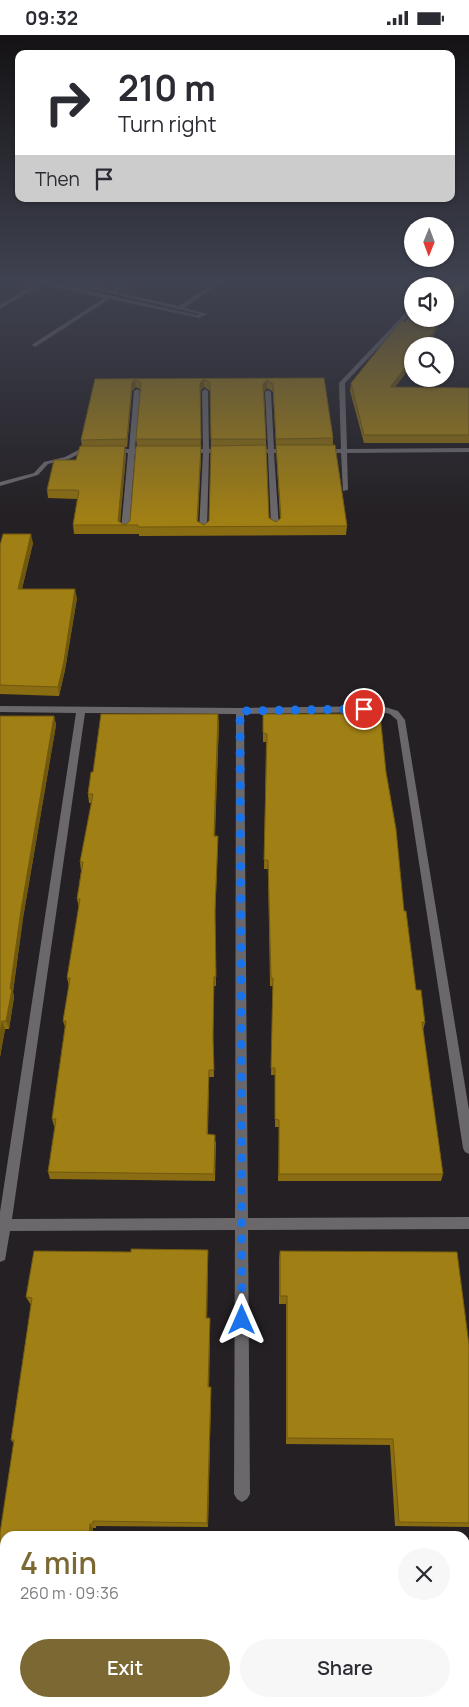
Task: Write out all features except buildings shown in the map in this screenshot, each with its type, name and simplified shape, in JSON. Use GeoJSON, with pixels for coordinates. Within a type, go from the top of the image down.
{"type":"FeatureCollection","features":[{"type":"Feature","properties":{"kind":"street"},"geometry":{"type":"LineString","coordinates":[[345,491],[342,383],[364,360]]}},
{"type":"Feature","properties":{"kind":"street"},"geometry":{"type":"LineString","coordinates":[[125,530],[137,391]]}},
{"type":"Feature","properties":{"kind":"street"},"geometry":{"type":"LineString","coordinates":[[203,530],[206,451],[205,391]]}},
{"type":"Feature","properties":{"kind":"street"},"geometry":{"type":"LineString","coordinates":[[268,392],[275,527]]}},
{"type":"Feature","properties":{"kind":"street"},"geometry":{"type":"LineString","coordinates":[[316,451],[469,450]]}},
{"type":"Feature","properties":{"kind":"street"},"geometry":{"type":"LineString","coordinates":[[0,484],[36,474],[46,463],[67,458],[80,451],[98,451]]}},
{"type":"Feature","properties":{"kind":"street"},"geometry":{"type":"LineString","coordinates":[[107,451],[160,451]]}},
{"type":"Feature","properties":{"kind":"street"},"geometry":{"type":"LineString","coordinates":[[178,451],[233,451]]}},
{"type":"Feature","properties":{"kind":"street"},"geometry":{"type":"LineString","coordinates":[[243,451],[298,451]]}},
{"type":"Feature","properties":{"kind":"street"},"geometry":{"type":"LineString","coordinates":[[0,709],[240,711],[382,709],[393,711],[401,720],[469,1148]]}},
{"type":"Feature","properties":{"kind":"street"},"geometry":{"type":"LineString","coordinates":[[0,1255],[2,1225],[81,710]]}},
{"type":"Feature","properties":{"kind":"street"},"geometry":{"type":"LineString","coordinates":[[240,711],[242,1494]]}},
{"type":"Feature","properties":{"kind":"street"},"geometry":{"type":"LineString","coordinates":[[2,1225],[469,1223]]}},
{"type":"Feature","properties":{"kind":"route"},"geometry":{"type":"LineString","coordinates":[[242,1320],[240,711],[364,709]]}}]}
